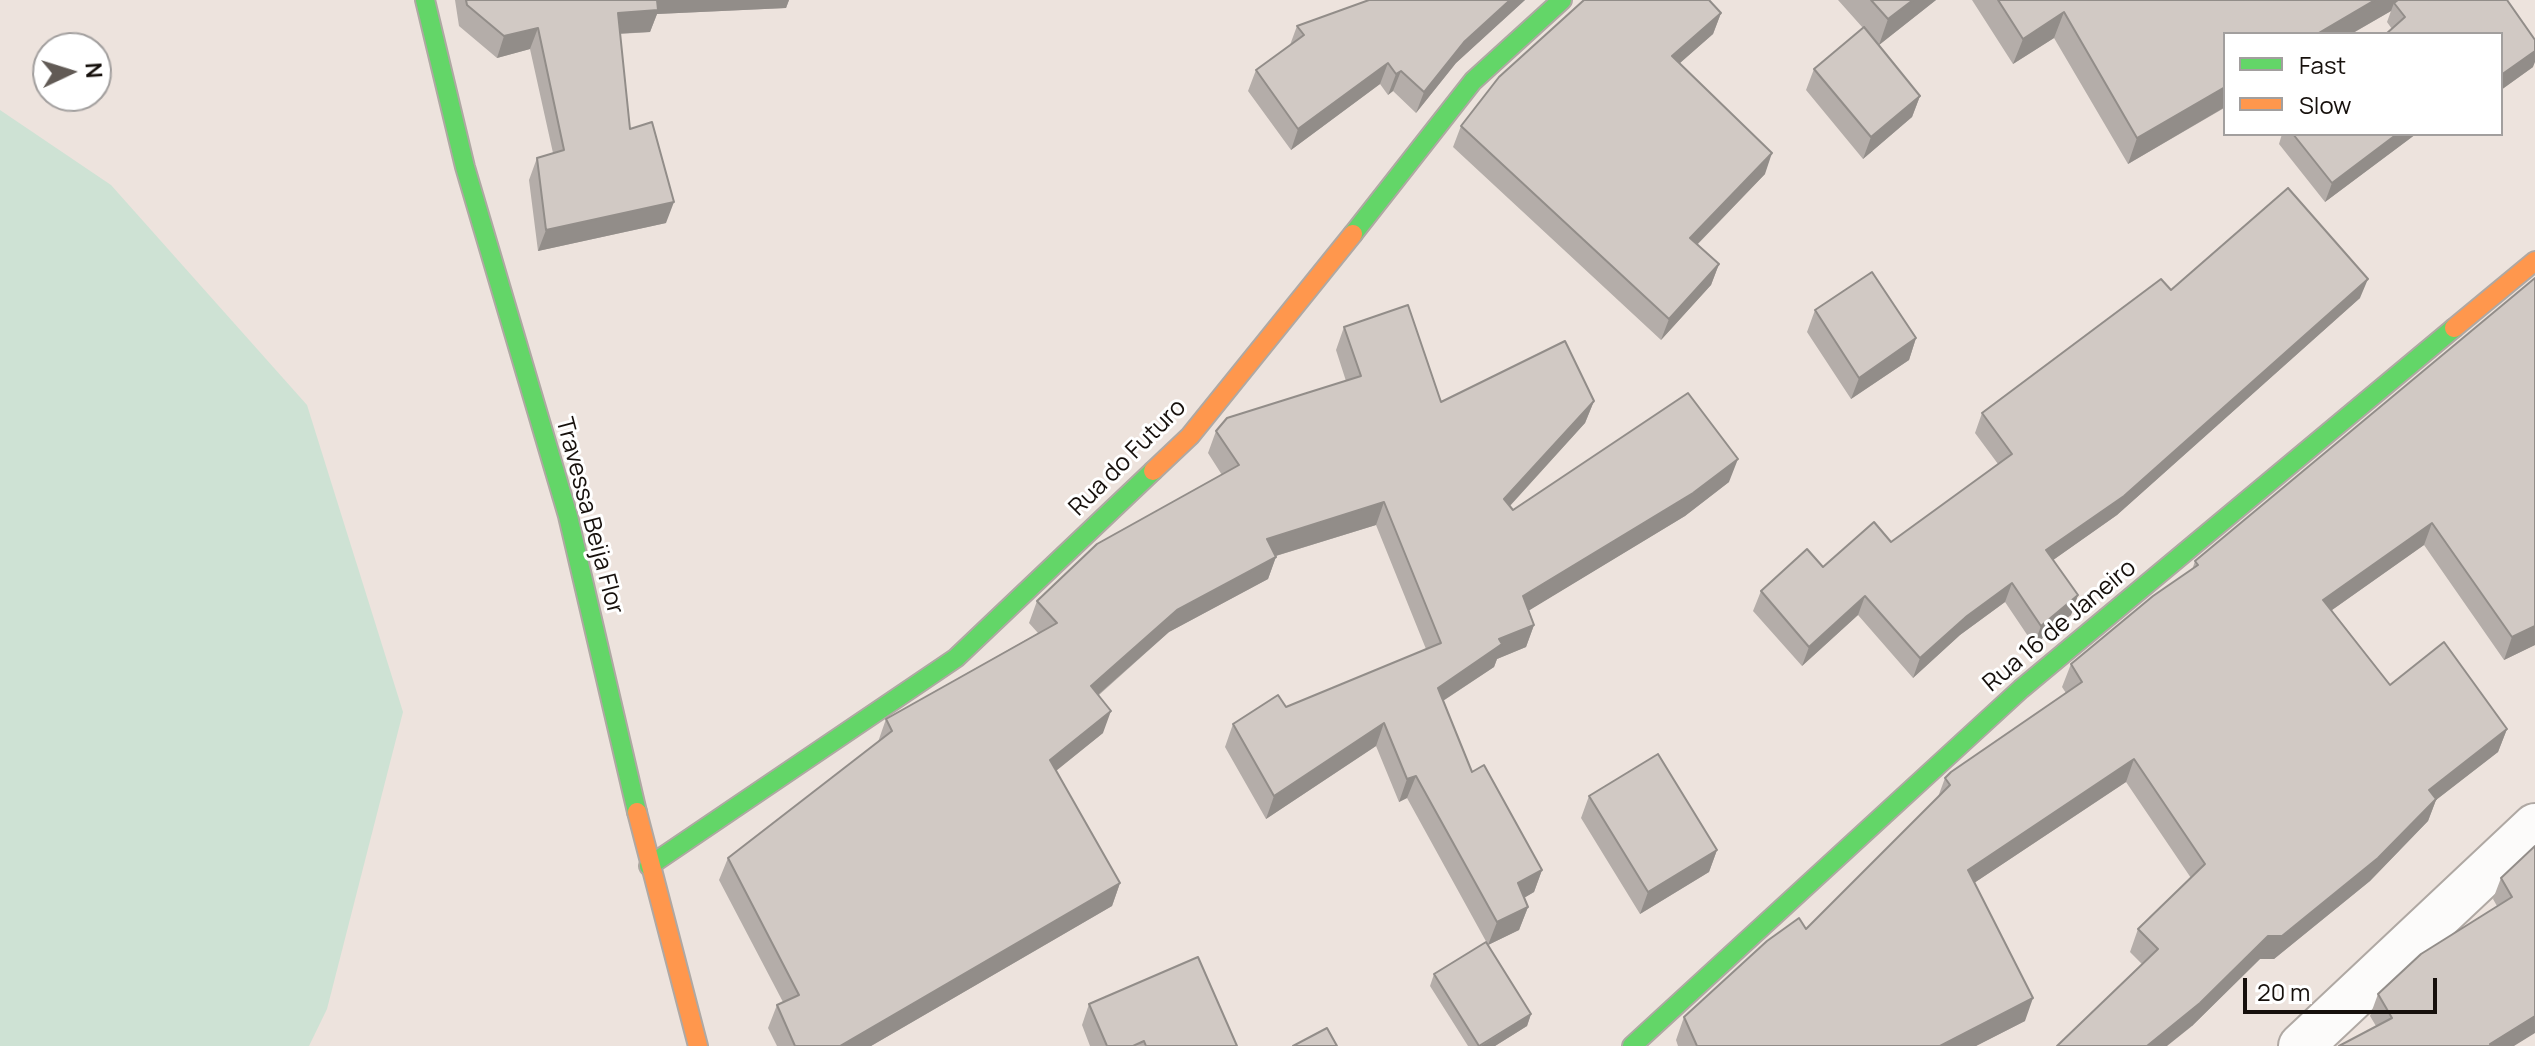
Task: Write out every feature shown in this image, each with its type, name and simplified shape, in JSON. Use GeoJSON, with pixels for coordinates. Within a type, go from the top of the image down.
{"type":"FeatureCollection","features":[{"type":"Feature","properties":{"kind":"street","name":"Travessa Beija Flor"},"geometry":{"type":"LineString","coordinates":[[425,0],[465,167],[568,516],[649,866],[698,1046]]}},
{"type":"Feature","properties":{"kind":"street","name":"Rua do Futuro"},"geometry":{"type":"LineString","coordinates":[[649,866],[956,658],[1190,436],[1473,81],[1562,0]]}},
{"type":"Feature","properties":{"kind":"street","name":"Rua 16 de Janeiro"},"geometry":{"type":"LineString","coordinates":[[1632,1046],[2021,689],[2535,261]]}},
{"type":"Feature","properties":{"kind":"street"},"geometry":{"type":"LineString","coordinates":[[2301,1046],[2535,826]]}},
{"type":"Feature","properties":{"kind":"green space"},"geometry":{"type":"Polygon","coordinates":[[[0,110],[111,185],[307,405],[403,712],[327,1009],[309,1046],[0,1046],[0,110]]]}},
{"type":"Feature","properties":{"kind":"building"},"geometry":{"type":"Polygon","coordinates":[[[466,0],[657,0],[658,10],[618,13],[630,129],[652,122],[674,202],[546,230],[537,158],[564,150],[538,28],[504,36],[467,5],[466,0]]]}},
{"type":"Feature","properties":{"kind":"building"},"geometry":{"type":"Polygon","coordinates":[[[1369,0],[1510,0],[1464,42],[1424,92],[1401,71],[1396,74],[1388,63],[1298,129],[1256,70],[1304,35],[1297,26],[1369,0]]]}},
{"type":"Feature","properties":{"kind":"building"},"geometry":{"type":"Polygon","coordinates":[[[1584,0],[1709,0],[1721,13],[1672,56],[1772,153],[1690,238],[1719,264],[1669,319],[1461,126],[1499,77],[1584,0]]]}},
{"type":"Feature","properties":{"kind":"building"},"geometry":{"type":"Polygon","coordinates":[[[1871,0],[1913,0],[1888,19],[1871,0]]]}},
{"type":"Feature","properties":{"kind":"building"},"geometry":{"type":"Polygon","coordinates":[[[1998,0],[2375,0],[2320,32],[2223,32],[2223,88],[2137,138],[2064,12],[2023,39],[1998,0]]]}},
{"type":"Feature","properties":{"kind":"building"},"geometry":{"type":"Polygon","coordinates":[[[2398,0],[2507,0],[2535,40],[2535,51],[2503,74],[2503,32],[2388,32],[2405,17],[2394,3],[2398,0]]]}},
{"type":"Feature","properties":{"kind":"building"},"geometry":{"type":"Polygon","coordinates":[[[1864,27],[1920,96],[1871,137],[1814,69],[1864,27]]]}},
{"type":"Feature","properties":{"kind":"building"},"geometry":{"type":"Polygon","coordinates":[[[2295,136],[2394,136],[2332,183],[2295,136]]]}},
{"type":"Feature","properties":{"kind":"building"},"geometry":{"type":"Polygon","coordinates":[[[2288,188],[2368,279],[2124,496],[2046,550],[2078,595],[2041,626],[2012,583],[1967,616],[1920,658],[1865,596],[1809,647],[1761,591],[1807,549],[1823,567],[1874,522],[1891,542],[2012,454],[1982,413],[2161,279],[2171,290],[2288,188]]]}},
{"type":"Feature","properties":{"kind":"building"},"geometry":{"type":"Polygon","coordinates":[[[1872,272],[1916,338],[1859,378],[1815,310],[1872,272]]]}},
{"type":"Feature","properties":{"kind":"building"},"geometry":{"type":"Polygon","coordinates":[[[2535,278],[2535,626],[2512,637],[2432,523],[2323,600],[2390,685],[2444,642],[2507,729],[2429,790],[2436,799],[2378,858],[2282,936],[2268,936],[2200,1003],[2147,1046],[2057,1046],[2158,949],[2138,929],[2205,864],[2134,759],[1968,870],[2033,998],[1940,1046],[1697,1046],[1684,1017],[1767,941],[1799,918],[1806,929],[1950,785],[1945,778],[1951,772],[2082,682],[2071,664],[2153,596],[2198,565],[2195,561],[2535,278]]]}},
{"type":"Feature","properties":{"kind":"building"},"geometry":{"type":"Polygon","coordinates":[[[1408,305],[1441,402],[1565,341],[1594,401],[1504,499],[1513,510],[1688,393],[1738,459],[1693,493],[1523,596],[1534,625],[1499,639],[1502,644],[1438,688],[1472,772],[1484,765],[1542,870],[1518,883],[1528,907],[1497,922],[1416,776],[1407,779],[1384,723],[1274,796],[1233,724],[1278,695],[1286,707],[1441,643],[1384,502],[1267,539],[1276,557],[1177,610],[1091,686],[1111,711],[1050,760],[1120,883],[840,1046],[795,1046],[777,1005],[799,995],[728,858],[892,731],[886,719],[1057,623],[1037,601],[1097,544],[1239,465],[1216,431],[1227,418],[1361,376],[1344,327],[1408,305]]]}},
{"type":"Feature","properties":{"kind":"building"},"geometry":{"type":"Polygon","coordinates":[[[1658,754],[1717,850],[1648,892],[1589,796],[1658,754]]]}},
{"type":"Feature","properties":{"kind":"building"},"geometry":{"type":"Polygon","coordinates":[[[2535,846],[2535,1016],[2491,1046],[2339,1046],[2392,1018],[2378,994],[2421,954],[2512,897],[2501,878],[2535,846]]]}},
{"type":"Feature","properties":{"kind":"building"},"geometry":{"type":"Polygon","coordinates":[[[1486,942],[1531,1014],[1479,1046],[1434,974],[1486,942]]]}},
{"type":"Feature","properties":{"kind":"building"},"geometry":{"type":"Polygon","coordinates":[[[1198,957],[1237,1046],[1146,1046],[1144,1041],[1133,1046],[1107,1046],[1089,1004],[1198,957]]]}},
{"type":"Feature","properties":{"kind":"building"},"geometry":{"type":"Polygon","coordinates":[[[1327,1028],[1337,1046],[1293,1046],[1327,1028]]]}},
{"type":"Feature","properties":{"kind":"traffic: fast"},"geometry":{"type":"LineString","coordinates":[[425,0],[465,167],[568,516],[637,812]]}},
{"type":"Feature","properties":{"kind":"traffic: fast"},"geometry":{"type":"LineString","coordinates":[[1353,234],[1473,81],[1562,0]]}},
{"type":"Feature","properties":{"kind":"traffic: fast"},"geometry":{"type":"LineString","coordinates":[[1632,1046],[2021,689],[2454,328]]}},
{"type":"Feature","properties":{"kind":"traffic: fast"},"geometry":{"type":"LineString","coordinates":[[649,866],[956,658],[1153,471]]}},
{"type":"Feature","properties":{"kind":"traffic: slow"},"geometry":{"type":"LineString","coordinates":[[1153,471],[1190,436],[1353,234]]}},
{"type":"Feature","properties":{"kind":"traffic: slow"},"geometry":{"type":"LineString","coordinates":[[2454,328],[2535,261]]}},
{"type":"Feature","properties":{"kind":"traffic: slow"},"geometry":{"type":"LineString","coordinates":[[637,812],[698,1046]]}}]}
